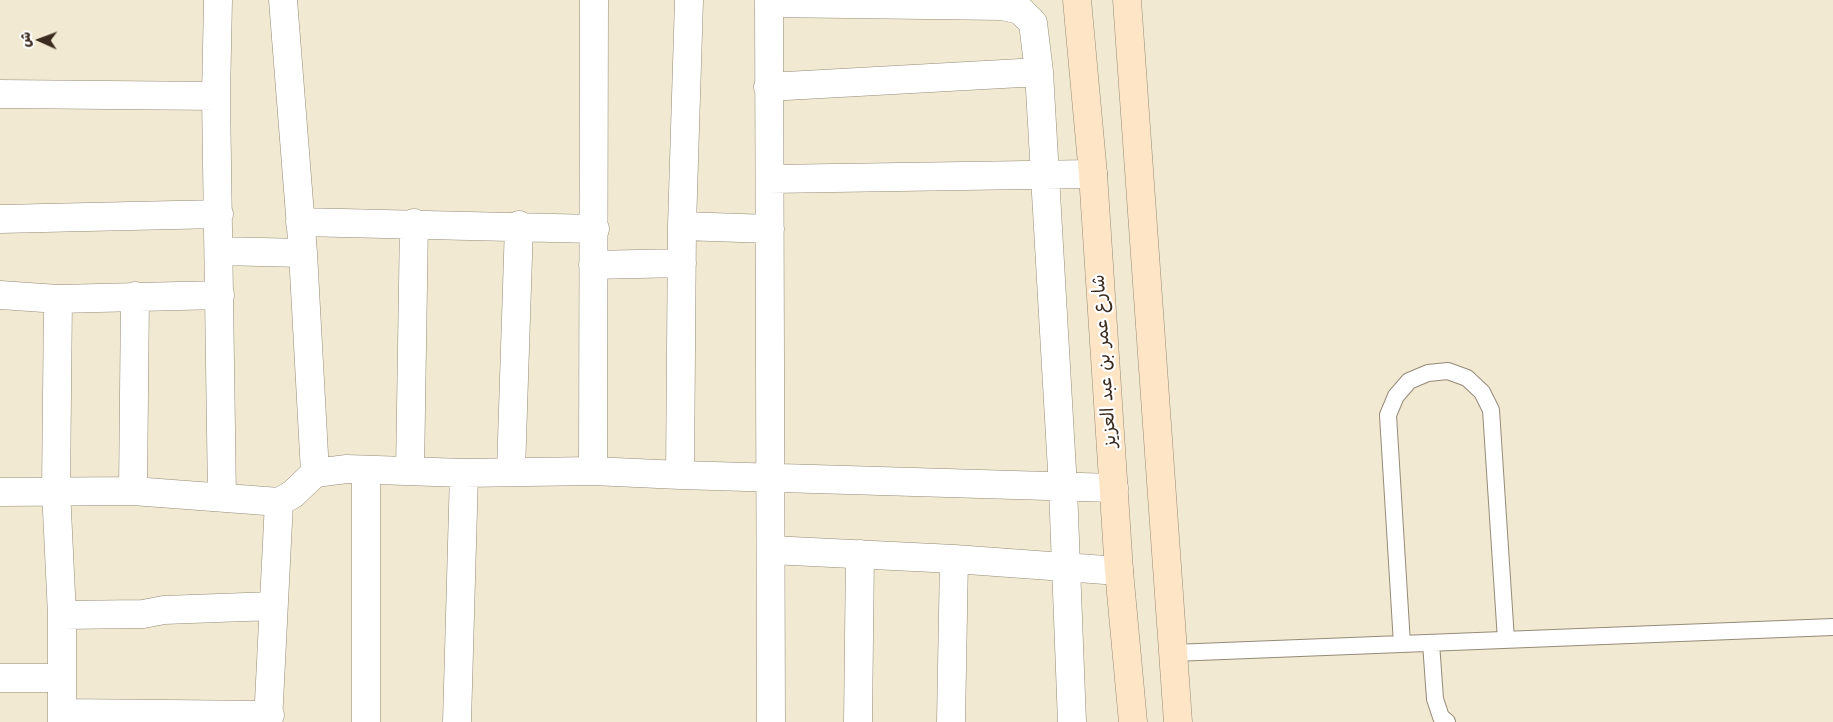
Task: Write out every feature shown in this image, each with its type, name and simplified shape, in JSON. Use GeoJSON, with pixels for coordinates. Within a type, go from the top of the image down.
{"type":"FeatureCollection","features":[{"type":"Feature","properties":{"kind":"main road","name":"شارع عمر بن عبد العزيز"},"geometry":{"type":"LineString","coordinates":[[1077,0],[1093,174],[1119,571],[1133,722]]}},
{"type":"Feature","properties":{"kind":"main road"},"geometry":{"type":"LineString","coordinates":[[1127,0],[1178,722]]}},
{"type":"Feature","properties":{"kind":"street"},"geometry":{"type":"LineString","coordinates":[[218,0],[216,96],[222,497]]}},
{"type":"Feature","properties":{"kind":"street"},"geometry":{"type":"LineString","coordinates":[[283,0],[303,253],[315,473]]}},
{"type":"Feature","properties":{"kind":"street"},"geometry":{"type":"LineString","coordinates":[[594,0],[594,470]]}},
{"type":"Feature","properties":{"kind":"street"},"geometry":{"type":"LineString","coordinates":[[680,476],[682,226],[689,0]]}},
{"type":"Feature","properties":{"kind":"street"},"geometry":{"type":"LineString","coordinates":[[771,722],[769,2],[1003,6],[1020,10],[1033,23],[1039,72],[1063,488],[1072,722]]}},
{"type":"Feature","properties":{"kind":"street"},"geometry":{"type":"LineString","coordinates":[[768,87],[1039,72]]}},
{"type":"Feature","properties":{"kind":"street"},"geometry":{"type":"LineString","coordinates":[[0,94],[216,96]]}},
{"type":"Feature","properties":{"kind":"street"},"geometry":{"type":"LineString","coordinates":[[770,179],[1093,174]]}},
{"type":"Feature","properties":{"kind":"street"},"geometry":{"type":"LineString","coordinates":[[0,219],[219,214]]}},
{"type":"Feature","properties":{"kind":"street"},"geometry":{"type":"LineString","coordinates":[[300,222],[519,225],[595,229]]}},
{"type":"Feature","properties":{"kind":"street"},"geometry":{"type":"LineString","coordinates":[[410,471],[414,223]]}},
{"type":"Feature","properties":{"kind":"street"},"geometry":{"type":"LineString","coordinates":[[511,471],[519,225]]}},
{"type":"Feature","properties":{"kind":"street"},"geometry":{"type":"LineString","coordinates":[[682,226],[770,229]]}},
{"type":"Feature","properties":{"kind":"street"},"geometry":{"type":"LineString","coordinates":[[219,251],[303,253]]}},
{"type":"Feature","properties":{"kind":"street"},"geometry":{"type":"LineString","coordinates":[[593,265],[682,263]]}},
{"type":"Feature","properties":{"kind":"street"},"geometry":{"type":"LineString","coordinates":[[0,295],[58,299],[220,295]]}},
{"type":"Feature","properties":{"kind":"street"},"geometry":{"type":"LineString","coordinates":[[133,491],[136,296]]}},
{"type":"Feature","properties":{"kind":"street"},"geometry":{"type":"LineString","coordinates":[[58,299],[56,490],[62,615],[62,717],[269,718],[279,502]]}},
{"type":"Feature","properties":{"kind":"street"},"geometry":{"type":"LineString","coordinates":[[0,492],[56,490],[133,491],[279,502],[293,494],[315,473],[328,470],[464,474],[511,471],[594,470],[680,476],[1114,488]]}},
{"type":"Feature","properties":{"kind":"street"},"geometry":{"type":"LineString","coordinates":[[366,470],[366,722]]}},
{"type":"Feature","properties":{"kind":"street"},"geometry":{"type":"LineString","coordinates":[[457,722],[464,474]]}},
{"type":"Feature","properties":{"kind":"street"},"geometry":{"type":"LineString","coordinates":[[771,550],[954,559],[1119,571]]}},
{"type":"Feature","properties":{"kind":"street"},"geometry":{"type":"LineString","coordinates":[[858,722],[860,554]]}},
{"type":"Feature","properties":{"kind":"street"},"geometry":{"type":"LineString","coordinates":[[950,722],[954,559]]}},
{"type":"Feature","properties":{"kind":"street"},"geometry":{"type":"LineString","coordinates":[[62,615],[143,614],[164,610],[273,606]]}},
{"type":"Feature","properties":{"kind":"street"},"geometry":{"type":"LineString","coordinates":[[0,678],[62,678]]}},
{"type":"Feature","properties":{"kind":"lane"},"geometry":{"type":"LineString","coordinates":[[1402,644],[1388,415],[1396,396],[1409,381],[1428,373],[1448,371],[1467,378],[1482,392],[1491,410],[1506,640]]}},
{"type":"Feature","properties":{"kind":"lane"},"geometry":{"type":"LineString","coordinates":[[1173,653],[1833,627]]}},
{"type":"Feature","properties":{"kind":"lane"},"geometry":{"type":"LineString","coordinates":[[1431,643],[1435,699],[1441,717],[1447,722]]}}]}
